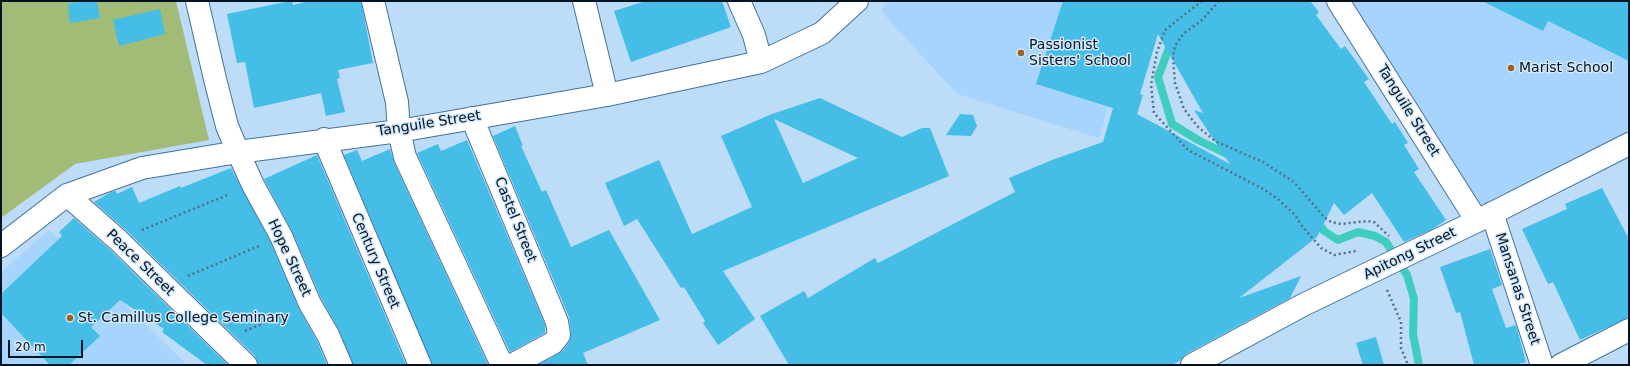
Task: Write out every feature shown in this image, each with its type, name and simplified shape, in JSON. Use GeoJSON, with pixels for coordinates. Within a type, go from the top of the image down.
{"type":"FeatureCollection","features":[{"type":"Feature","properties":{"kind":"street","name":"Hope Street"},"geometry":{"type":"LineString","coordinates":[[197,1],[227,126],[253,185],[281,236],[310,304],[328,335],[341,365]]}},
{"type":"Feature","properties":{"kind":"street"},"geometry":{"type":"LineString","coordinates":[[372,1],[397,102],[399,130],[405,157],[502,365]]}},
{"type":"Feature","properties":{"kind":"street"},"geometry":{"type":"LineString","coordinates":[[584,1],[607,95]]}},
{"type":"Feature","properties":{"kind":"street"},"geometry":{"type":"LineString","coordinates":[[739,1],[754,35],[761,62]]}},
{"type":"Feature","properties":{"kind":"street","name":"Tanguile Street"},"geometry":{"type":"LineString","coordinates":[[1,246],[67,195],[142,168],[238,152],[327,148],[399,130],[607,95],[761,62],[822,33],[857,1]]}},
{"type":"Feature","properties":{"kind":"street","name":"Tanguile Street"},"geometry":{"type":"LineString","coordinates":[[1338,1],[1485,217]]}},
{"type":"Feature","properties":{"kind":"street","name":"Castel Street"},"geometry":{"type":"LineString","coordinates":[[472,118],[557,322],[559,335],[552,343],[512,365]]}},
{"type":"Feature","properties":{"kind":"street","name":"Apitong Street"},"geometry":{"type":"LineString","coordinates":[[1192,365],[1389,259],[1485,217],[1629,144]]}},
{"type":"Feature","properties":{"kind":"street","name":"Century Street"},"geometry":{"type":"LineString","coordinates":[[327,148],[420,365]]}},
{"type":"Feature","properties":{"kind":"street","name":"Peace Street"},"geometry":{"type":"LineString","coordinates":[[67,195],[118,240],[164,287],[246,365]]}},
{"type":"Feature","properties":{"kind":"street","name":"Mansanas Street"},"geometry":{"type":"LineString","coordinates":[[1485,217],[1542,365]]}},
{"type":"Feature","properties":{"kind":"street"},"geometry":{"type":"LineString","coordinates":[[1561,365],[1629,330]]}},
{"type":"Feature","properties":{"kind":"path"},"geometry":{"type":"LineString","coordinates":[[1202,1],[1165,30],[1157,52],[1151,85],[1154,114],[1188,150],[1218,167],[1265,190],[1279,200],[1295,215],[1302,226],[1321,248],[1334,255],[1364,251],[1369,255],[1389,259]]}},
{"type":"Feature","properties":{"kind":"path"},"geometry":{"type":"LineString","coordinates":[[1219,1],[1202,21],[1183,34],[1175,46],[1173,58],[1175,84],[1184,109],[1197,126],[1215,141],[1264,162],[1294,182],[1325,218],[1331,222],[1341,224],[1367,221],[1374,222],[1384,230],[1401,322],[1401,348],[1408,365]]}},
{"type":"Feature","properties":{"kind":"path"},"geometry":{"type":"LineString","coordinates":[[118,240],[253,185]]}},
{"type":"Feature","properties":{"kind":"path"},"geometry":{"type":"LineString","coordinates":[[164,287],[281,236]]}},
{"type":"Feature","properties":{"kind":"path"},"geometry":{"type":"LineString","coordinates":[[221,341],[310,304]]}},
{"type":"Feature","properties":{"kind":"shaded area","name":"Passionist Sisters' School"},"geometry":{"type":"Polygon","coordinates":[[[887,1],[1138,1],[1099,138],[957,94],[881,11],[887,1]]]}},
{"type":"Feature","properties":{"kind":"shaded area","name":"Marist School"},"geometry":{"type":"Polygon","coordinates":[[[1351,1],[1629,1],[1629,134],[1482,209],[1351,1]]]}},
{"type":"Feature","properties":{"kind":"shaded area","name":"St. Camillus College Seminary"},"geometry":{"type":"Polygon","coordinates":[[[49,230],[187,365],[1,365],[1,272],[49,230]]]}},
{"type":"Feature","properties":{"kind":"green space"},"geometry":{"type":"Polygon","coordinates":[[[1,1],[176,1],[209,140],[75,164],[1,218],[1,1]]]}},
{"type":"Feature","properties":{"kind":"building"},"geometry":{"type":"Polygon","coordinates":[[[84,1],[97,1],[100,18],[70,23],[68,4],[84,1]]]}},
{"type":"Feature","properties":{"kind":"building"},"geometry":{"type":"Polygon","coordinates":[[[292,1],[293,5],[309,1],[361,1],[373,63],[338,70],[340,78],[337,79],[345,112],[326,116],[321,93],[254,108],[245,62],[237,63],[227,14],[292,1]]]}},
{"type":"Feature","properties":{"kind":"building"},"geometry":{"type":"Polygon","coordinates":[[[646,1],[722,1],[731,27],[631,62],[614,11],[646,1]]]}},
{"type":"Feature","properties":{"kind":"building"},"geometry":{"type":"Polygon","coordinates":[[[1063,1],[1310,1],[1319,12],[1316,15],[1341,49],[1345,46],[1369,79],[1364,82],[1392,124],[1395,122],[1408,143],[1404,145],[1419,169],[1414,172],[1446,220],[1431,230],[1404,242],[1372,193],[1344,215],[1334,203],[1317,237],[1239,298],[1301,276],[1290,298],[1186,354],[1181,360],[1172,365],[789,365],[760,316],[804,291],[808,298],[875,258],[878,263],[1015,192],[1009,178],[1052,160],[1103,142],[1113,108],[1036,84],[1063,1]],[[1158,34],[1140,94],[1143,95],[1137,114],[1230,164],[1194,110],[1203,113],[1158,34]]]}},
{"type":"Feature","properties":{"kind":"building"},"geometry":{"type":"Polygon","coordinates":[[[1482,1],[1629,1],[1629,61],[1548,21],[1543,31],[1482,1]]]}},
{"type":"Feature","properties":{"kind":"building"},"geometry":{"type":"Polygon","coordinates":[[[160,9],[165,34],[119,46],[113,20],[160,9]]]}},
{"type":"Feature","properties":{"kind":"building"},"geometry":{"type":"Polygon","coordinates":[[[820,98],[902,137],[922,128],[930,128],[949,176],[723,271],[755,319],[718,345],[703,323],[705,321],[684,287],[681,288],[637,219],[624,226],[605,183],[659,160],[692,234],[752,207],[721,136],[772,114],[820,98]],[[774,119],[803,183],[858,158],[774,119]]]}},
{"type":"Feature","properties":{"kind":"building"},"geometry":{"type":"Polygon","coordinates":[[[960,114],[973,115],[977,126],[971,136],[946,135],[960,114]]]}},
{"type":"Feature","properties":{"kind":"building"},"geometry":{"type":"Polygon","coordinates":[[[515,126],[523,146],[521,146],[542,192],[546,190],[571,247],[609,230],[660,320],[583,353],[588,365],[538,365],[563,351],[569,342],[571,333],[569,317],[493,136],[515,126]]]}},
{"type":"Feature","properties":{"kind":"building"},"geometry":{"type":"Polygon","coordinates":[[[467,140],[545,325],[545,333],[510,352],[417,153],[438,144],[441,151],[467,140]]]}},
{"type":"Feature","properties":{"kind":"building"},"geometry":{"type":"Polygon","coordinates":[[[390,149],[394,162],[488,365],[432,365],[344,155],[357,150],[362,161],[390,149]]]}},
{"type":"Feature","properties":{"kind":"building"},"geometry":{"type":"Polygon","coordinates":[[[317,155],[406,365],[353,365],[339,330],[321,298],[292,231],[264,179],[317,155]]]}},
{"type":"Feature","properties":{"kind":"building"},"geometry":{"type":"Polygon","coordinates":[[[231,168],[270,241],[299,309],[317,341],[327,365],[258,365],[255,356],[127,231],[94,202],[111,192],[116,191],[117,194],[132,187],[139,203],[180,186],[181,188],[231,168]]]}},
{"type":"Feature","properties":{"kind":"building"},"geometry":{"type":"Polygon","coordinates":[[[1602,188],[1629,239],[1629,317],[1580,340],[1553,282],[1548,284],[1522,229],[1567,209],[1565,204],[1602,188]]]}},
{"type":"Feature","properties":{"kind":"building"},"geometry":{"type":"Polygon","coordinates":[[[74,218],[109,249],[228,365],[207,365],[162,332],[164,329],[120,300],[91,327],[100,336],[69,365],[50,365],[1,313],[1,294],[62,236],[59,232],[74,218]]]}},
{"type":"Feature","properties":{"kind":"building"},"geometry":{"type":"Polygon","coordinates":[[[1490,249],[1502,285],[1492,289],[1506,328],[1516,325],[1526,362],[1514,365],[1474,365],[1460,312],[1456,313],[1440,267],[1490,249]]]}},
{"type":"Feature","properties":{"kind":"building"},"geometry":{"type":"Polygon","coordinates":[[[1376,337],[1384,365],[1363,365],[1356,343],[1376,337]]]}},
{"type":"Feature","properties":{"kind":"waterway"},"geometry":{"type":"LineString","coordinates":[[1171,43],[1158,77],[1172,124],[1198,140],[1231,156]]}},
{"type":"Feature","properties":{"kind":"waterway"},"geometry":{"type":"LineString","coordinates":[[1316,219],[1324,231],[1338,240],[1358,232],[1375,236],[1386,242],[1407,275],[1414,299],[1413,334],[1419,365]]}},
{"type":"Feature","properties":{"kind":"place","name":"Passionist Sisters' School"},"geometry":{"type":"Point","coordinates":[1021,53]}},
{"type":"Feature","properties":{"kind":"place","name":"Marist School"},"geometry":{"type":"Point","coordinates":[1511,68]}},
{"type":"Feature","properties":{"kind":"place","name":"St. Camillus College Seminary"},"geometry":{"type":"Point","coordinates":[70,318]}}]}
